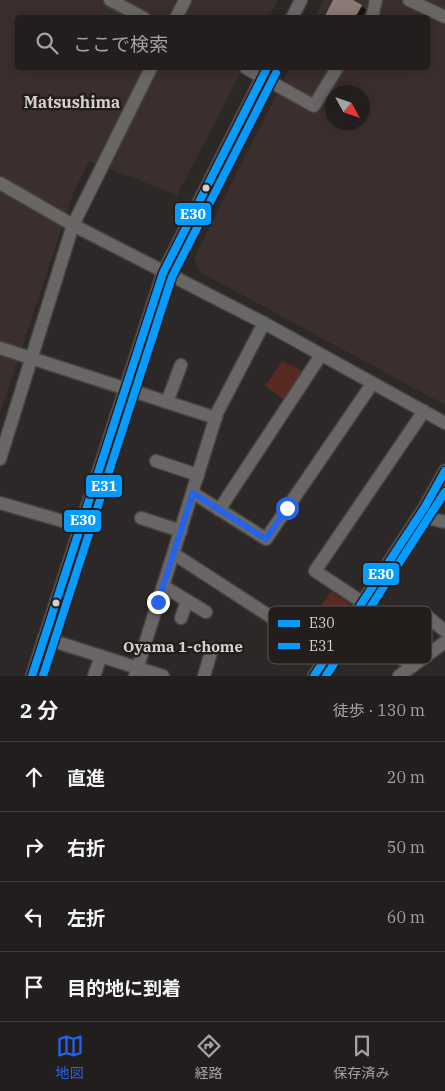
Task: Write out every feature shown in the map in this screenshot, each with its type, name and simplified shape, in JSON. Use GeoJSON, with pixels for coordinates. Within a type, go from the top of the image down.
{"type":"FeatureCollection","features":[{"type":"Feature","properties":{"kind":"street"},"geometry":{"type":"LineString","coordinates":[[110,0],[138,15]]}},
{"type":"Feature","properties":{"kind":"street"},"geometry":{"type":"LineString","coordinates":[[178,15],[185,0]]}},
{"type":"Feature","properties":{"kind":"street"},"geometry":{"type":"LineString","coordinates":[[294,15],[301,0]]}},
{"type":"Feature","properties":{"kind":"street"},"geometry":{"type":"LineString","coordinates":[[373,15],[376,0]]}},
{"type":"Feature","properties":{"kind":"street"},"geometry":{"type":"LineString","coordinates":[[408,0],[445,18]]}},
{"type":"Feature","properties":{"kind":"street"},"geometry":{"type":"LineString","coordinates":[[0,458],[30,357],[73,225],[150,70]]}},
{"type":"Feature","properties":{"kind":"street"},"geometry":{"type":"LineString","coordinates":[[32,676],[164,273],[264,71],[314,106],[336,70]]}},
{"type":"Feature","properties":{"kind":"street"},"geometry":{"type":"LineString","coordinates":[[0,184],[164,273],[264,323],[445,423]]}},
{"type":"Feature","properties":{"kind":"street"},"geometry":{"type":"LineString","coordinates":[[136,672],[216,418],[264,323]]}},
{"type":"Feature","properties":{"kind":"street"},"geometry":{"type":"LineString","coordinates":[[0,348],[216,418]]}},
{"type":"Feature","properties":{"kind":"street"},"geometry":{"type":"LineString","coordinates":[[219,510],[321,356]]}},
{"type":"Feature","properties":{"kind":"street"},"geometry":{"type":"LineString","coordinates":[[167,402],[181,365]]}},
{"type":"Feature","properties":{"kind":"street"},"geometry":{"type":"LineString","coordinates":[[193,493],[266,539],[372,384]]}},
{"type":"Feature","properties":{"kind":"street"},"geometry":{"type":"LineString","coordinates":[[362,602],[315,571],[424,411]]}},
{"type":"Feature","properties":{"kind":"street"},"geometry":{"type":"LineString","coordinates":[[156,461],[198,475]]}},
{"type":"Feature","properties":{"kind":"street"},"geometry":{"type":"LineString","coordinates":[[359,606],[419,516],[445,471]]}},
{"type":"Feature","properties":{"kind":"street"},"geometry":{"type":"LineString","coordinates":[[0,503],[80,526]]}},
{"type":"Feature","properties":{"kind":"street"},"geometry":{"type":"LineString","coordinates":[[419,516],[445,522]]}},
{"type":"Feature","properties":{"kind":"street"},"geometry":{"type":"LineString","coordinates":[[141,518],[181,531]]}},
{"type":"Feature","properties":{"kind":"street"},"geometry":{"type":"LineString","coordinates":[[174,554],[268,615]]}},
{"type":"Feature","properties":{"kind":"street"},"geometry":{"type":"LineString","coordinates":[[163,586],[206,612]]}},
{"type":"Feature","properties":{"kind":"street"},"geometry":{"type":"LineString","coordinates":[[181,618],[187,601]]}},
{"type":"Feature","properties":{"kind":"street"},"geometry":{"type":"LineString","coordinates":[[432,620],[445,631]]}},
{"type":"Feature","properties":{"kind":"street"},"geometry":{"type":"LineString","coordinates":[[44,638],[101,656],[136,672],[163,676]]}},
{"type":"Feature","properties":{"kind":"street"},"geometry":{"type":"LineString","coordinates":[[432,652],[445,642]]}},
{"type":"Feature","properties":{"kind":"street"},"geometry":{"type":"LineString","coordinates":[[204,676],[212,649]]}},
{"type":"Feature","properties":{"kind":"street"},"geometry":{"type":"LineString","coordinates":[[94,676],[101,656]]}},
{"type":"Feature","properties":{"kind":"street"},"geometry":{"type":"LineString","coordinates":[[25,676],[29,664],[38,658]]}},
{"type":"Feature","properties":{"kind":"street"},"geometry":{"type":"LineString","coordinates":[[314,676],[322,664]]}},
{"type":"Feature","properties":{"kind":"street"},"geometry":{"type":"LineString","coordinates":[[399,676],[416,664]]}},
{"type":"Feature","properties":{"kind":"shaded area"},"geometry":{"type":"Polygon","coordinates":[[[0,0],[278,0],[270,15],[15,15],[15,70],[242,70],[177,195],[89,161],[73,193],[0,413],[0,0]]]}},
{"type":"Feature","properties":{"kind":"shaded area"},"geometry":{"type":"Polygon","coordinates":[[[324,0],[445,0],[445,405],[200,272],[194,258],[289,70],[430,70],[430,15],[316,15],[324,0]]]}},
{"type":"Feature","properties":{"kind":"shaded area"},"geometry":{"type":"Polygon","coordinates":[[[282,361],[306,373],[286,401],[265,386],[282,361]]]}},
{"type":"Feature","properties":{"kind":"shaded area"},"geometry":{"type":"Polygon","coordinates":[[[331,591],[349,603],[350,606],[321,606],[331,591]]]}},
{"type":"Feature","properties":{"kind":"building"},"geometry":{"type":"Polygon","coordinates":[[[333,0],[353,0],[362,5],[357,15],[326,15],[333,0]]]}},
{"type":"Feature","properties":{"kind":"transit line","name":"E30"},"geometry":{"type":"LineString","coordinates":[[32,676],[163,273],[266,70]]}},
{"type":"Feature","properties":{"kind":"transit line","name":"E31"},"geometry":{"type":"LineString","coordinates":[[43,676],[172,277],[276,73]]}},
{"type":"Feature","properties":{"kind":"transit line","name":"E30"},"geometry":{"type":"LineString","coordinates":[[360,606],[425,507],[445,471]]}},
{"type":"Feature","properties":{"kind":"transit line","name":"E31"},"geometry":{"type":"LineString","coordinates":[[371,606],[445,492]]}},
{"type":"Feature","properties":{"kind":"transit line","name":"E30"},"geometry":{"type":"LineString","coordinates":[[314,676],[322,664]]}},
{"type":"Feature","properties":{"kind":"transit line","name":"E31"},"geometry":{"type":"LineString","coordinates":[[326,676],[334,664]]}},
{"type":"Feature","properties":{"kind":"district","name":"Matsushima"},"geometry":{"type":"Point","coordinates":[72,102]}},
{"type":"Feature","properties":{"kind":"district","name":"Oyama 1-chome"},"geometry":{"type":"Point","coordinates":[183,646]}},
{"type":"Feature","properties":{"kind":"route"},"geometry":{"type":"LineString","coordinates":[[158,602],[193,493],[266,539],[287,508]]}}]}
